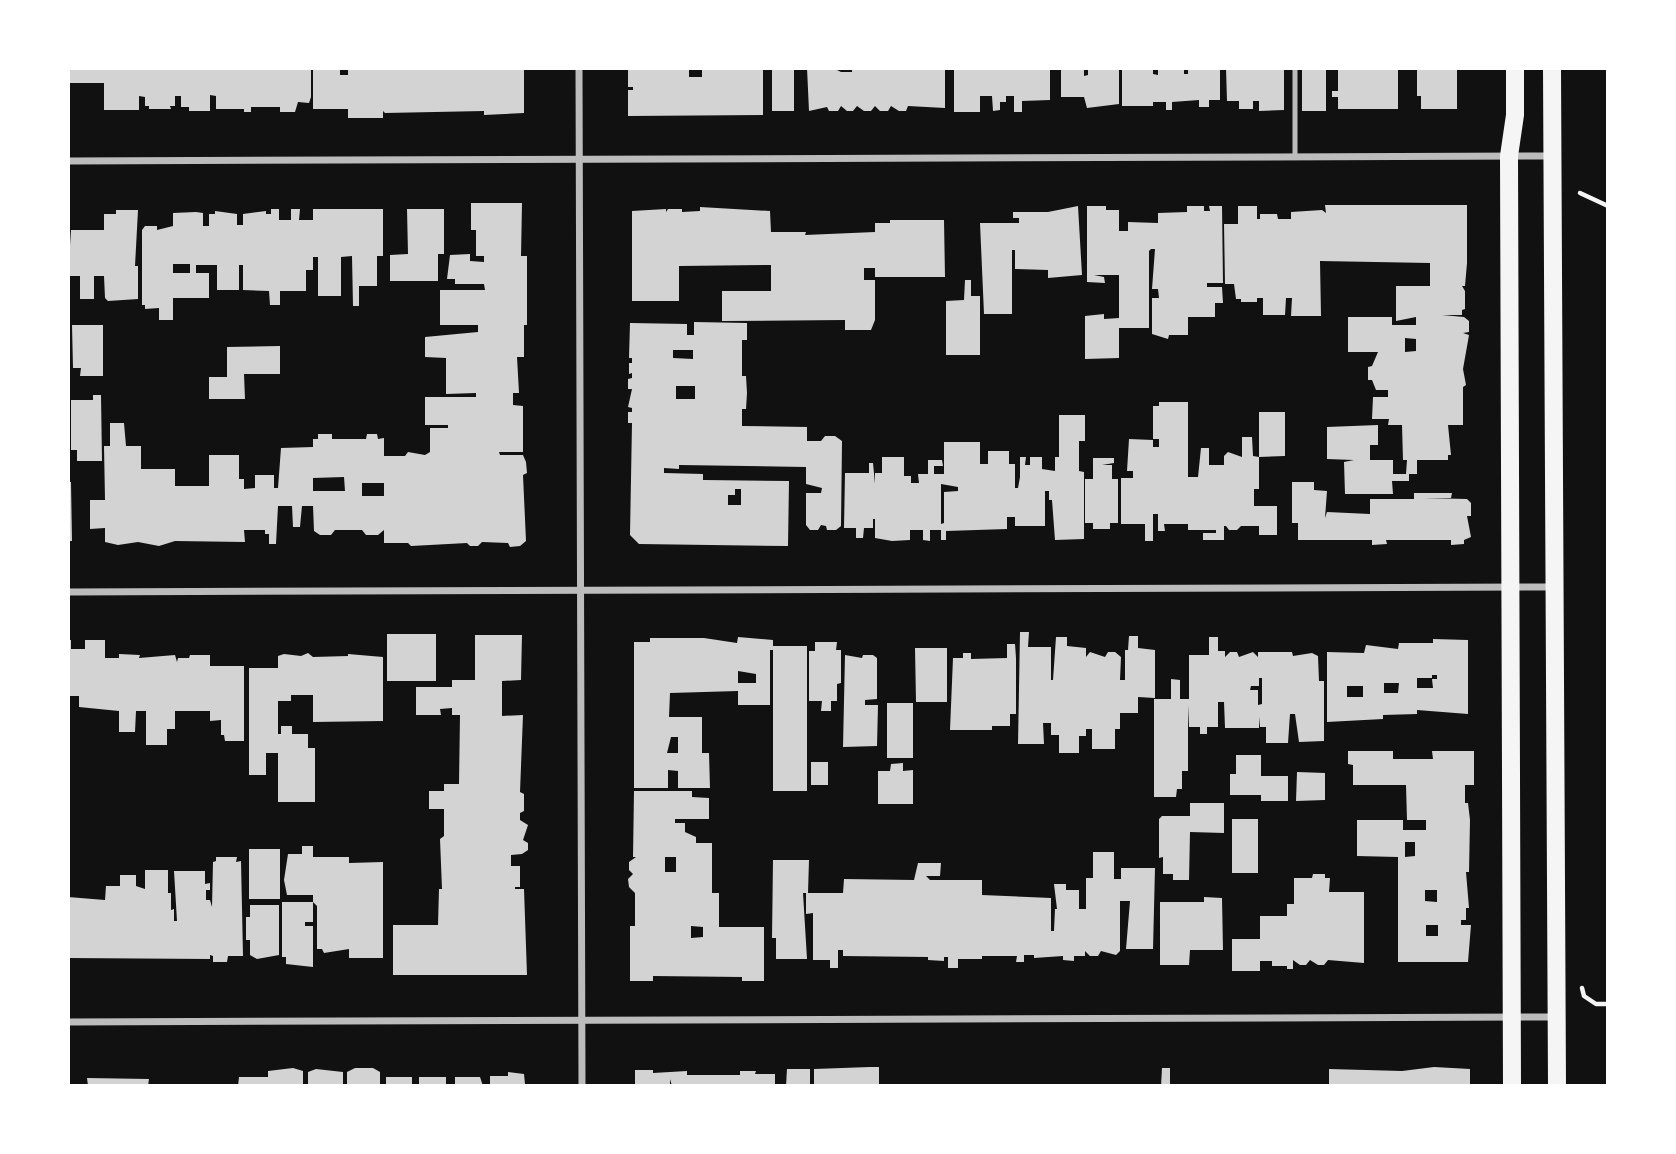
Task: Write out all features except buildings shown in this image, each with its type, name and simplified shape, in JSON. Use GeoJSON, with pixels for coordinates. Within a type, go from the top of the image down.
{"type":"FeatureCollection","features":[{"type":"Feature","properties":{"kind":"main road"},"geometry":{"type":"LineString","coordinates":[[1512,1086],[1509,156],[1515,115],[1515,68]]}},
{"type":"Feature","properties":{"kind":"main road"},"geometry":{"type":"LineString","coordinates":[[1552,68],[1557,1086]]}},
{"type":"Feature","properties":{"kind":"street"},"geometry":{"type":"LineString","coordinates":[[579,68],[582,1086]]}},
{"type":"Feature","properties":{"kind":"street"},"geometry":{"type":"LineString","coordinates":[[68,161],[1554,156]]}},
{"type":"Feature","properties":{"kind":"street"},"geometry":{"type":"LineString","coordinates":[[68,592],[1555,587]]}},
{"type":"Feature","properties":{"kind":"street"},"geometry":{"type":"LineString","coordinates":[[68,1022],[1557,1017]]}},
{"type":"Feature","properties":{"kind":"lane"},"geometry":{"type":"LineString","coordinates":[[1294,157],[1295,68]]}},
{"type":"Feature","properties":{"kind":"path"},"geometry":{"type":"LineString","coordinates":[[1580,193],[1608,206]]}},
{"type":"Feature","properties":{"kind":"path"},"geometry":{"type":"LineString","coordinates":[[1580,978],[1584,996],[1596,1004],[1608,1004]]}}]}
